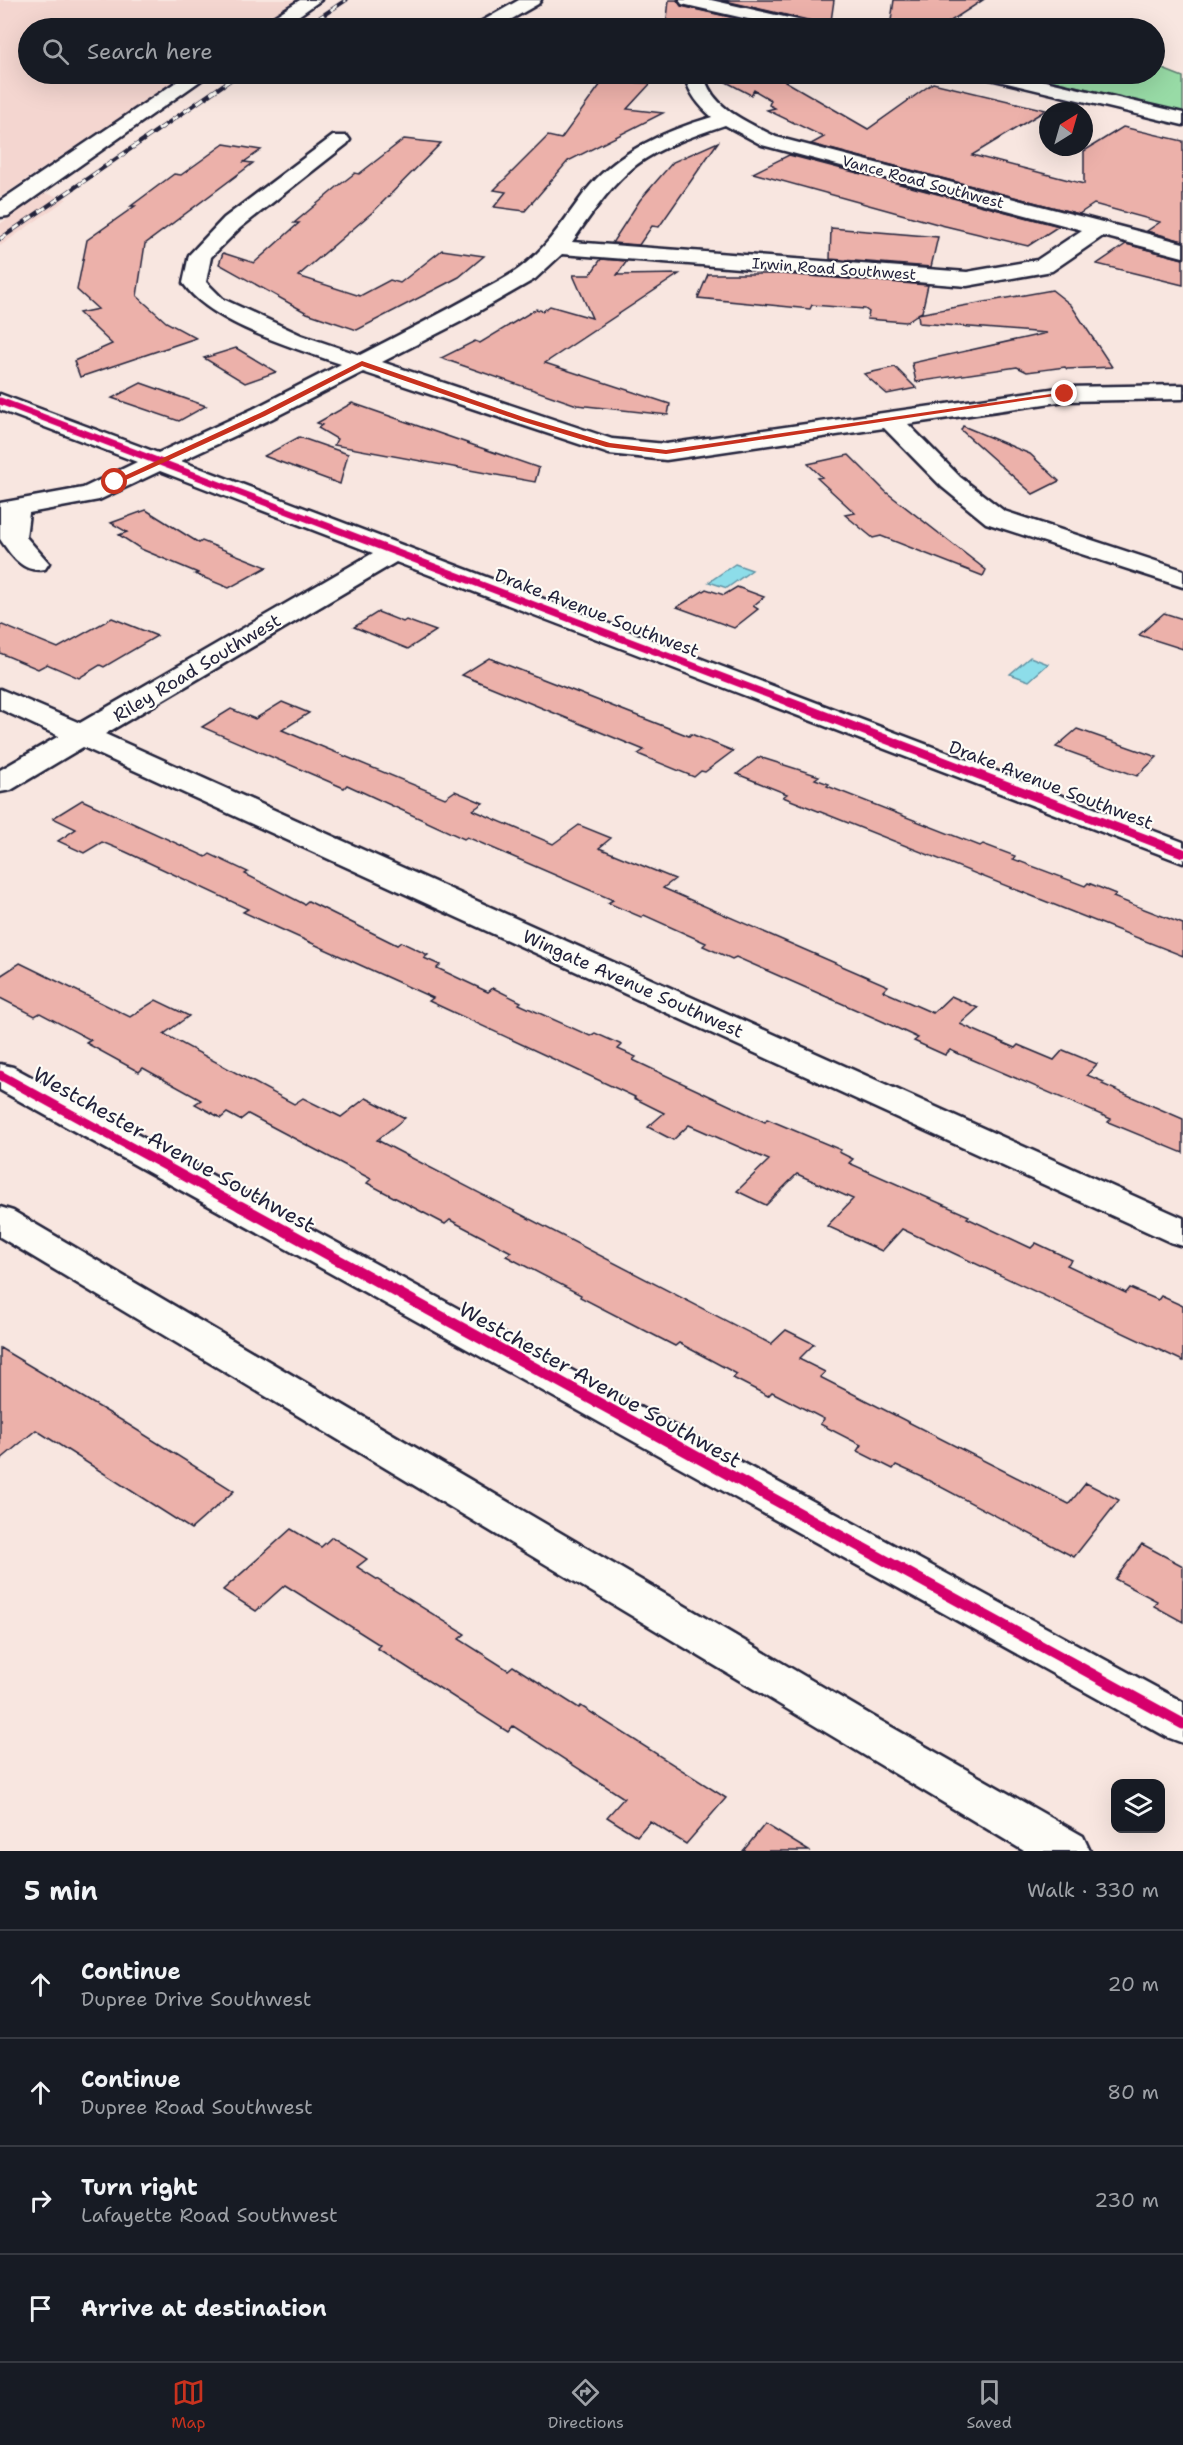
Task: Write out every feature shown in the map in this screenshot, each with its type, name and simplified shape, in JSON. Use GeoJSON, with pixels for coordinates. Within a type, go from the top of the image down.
{"type":"FeatureCollection","features":[{"type":"Feature","properties":{"kind":"street"},"geometry":{"type":"LineString","coordinates":[[284,18],[312,0]]}},
{"type":"Feature","properties":{"kind":"street"},"geometry":{"type":"LineString","coordinates":[[501,18],[532,0]]}},
{"type":"Feature","properties":{"kind":"street"},"geometry":{"type":"LineString","coordinates":[[688,0],[752,18]]}},
{"type":"Feature","properties":{"kind":"street"},"geometry":{"type":"LineString","coordinates":[[0,211],[185,84]]}},
{"type":"Feature","properties":{"kind":"street","name":"Vance Road Southwest"},"geometry":{"type":"LineString","coordinates":[[695,84],[696,90],[725,119],[769,141],[1183,250]]}},
{"type":"Feature","properties":{"kind":"street"},"geometry":{"type":"LineString","coordinates":[[1035,84],[1183,119]]}},
{"type":"Feature","properties":{"kind":"street"},"geometry":{"type":"LineString","coordinates":[[35,563],[13,538],[8,509],[90,494],[262,414],[454,316],[527,274],[557,247],[594,195],[622,166],[644,152],[693,129],[725,119]]}},
{"type":"Feature","properties":{"kind":"street"},"geometry":{"type":"LineString","coordinates":[[340,140],[232,223],[200,255],[194,283],[216,304],[292,340],[524,420],[609,446],[666,452],[1065,394],[1183,393]]}},
{"type":"Feature","properties":{"kind":"street","name":"Irwin Road Southwest"},"geometry":{"type":"LineString","coordinates":[[557,247],[967,279],[1044,266],[1098,229]]}},
{"type":"Feature","properties":{"kind":"street","name":"Drake Avenue Southwest"},"geometry":{"type":"LineString","coordinates":[[0,401],[1183,853]]}},
{"type":"Feature","properties":{"kind":"street"},"geometry":{"type":"LineString","coordinates":[[889,419],[951,482],[995,517],[1183,579]]}},
{"type":"Feature","properties":{"kind":"street","name":"Riley Road Southwest"},"geometry":{"type":"LineString","coordinates":[[0,783],[393,552]]}},
{"type":"Feature","properties":{"kind":"street","name":"Wingate Avenue Southwest"},"geometry":{"type":"LineString","coordinates":[[0,698],[1183,1233]]}},
{"type":"Feature","properties":{"kind":"street","name":"Westchester Avenue Southwest"},"geometry":{"type":"LineString","coordinates":[[0,1075],[1183,1724]]}},
{"type":"Feature","properties":{"kind":"street"},"geometry":{"type":"LineString","coordinates":[[0,1220],[1066,1851]]}},
{"type":"Feature","properties":{"kind":"shaded area"},"geometry":{"type":"Polygon","coordinates":[[[0,0],[296,0],[268,18],[18,18],[18,84],[170,84],[0,197],[0,0]]]}},
{"type":"Feature","properties":{"kind":"shaded area"},"geometry":{"type":"Polygon","coordinates":[[[45,193],[67,199],[0,246],[0,224],[45,193]]]}},
{"type":"Feature","properties":{"kind":"green space"},"geometry":{"type":"Polygon","coordinates":[[[1165,70],[1183,77],[1183,112],[1066,84],[1165,84],[1165,70]]]}},
{"type":"Feature","properties":{"kind":"water"},"geometry":{"type":"Polygon","coordinates":[[[735,564],[752,570],[727,588],[709,582],[735,564]]]}},
{"type":"Feature","properties":{"kind":"water"},"geometry":{"type":"Polygon","coordinates":[[[1030,657],[1048,664],[1029,681],[1010,674],[1030,657]]]}},
{"type":"Feature","properties":{"kind":"building"},"geometry":{"type":"Polygon","coordinates":[[[669,0],[677,0],[681,6],[734,18],[667,18],[669,0]]]}},
{"type":"Feature","properties":{"kind":"building"},"geometry":{"type":"Polygon","coordinates":[[[721,0],[834,0],[831,18],[799,18],[721,0]]]}},
{"type":"Feature","properties":{"kind":"building"},"geometry":{"type":"Polygon","coordinates":[[[894,0],[983,0],[955,18],[891,18],[894,0]]]}},
{"type":"Feature","properties":{"kind":"building"},"geometry":{"type":"Polygon","coordinates":[[[601,84],[650,84],[627,109],[663,113],[568,161],[525,211],[494,207],[506,192],[494,190],[548,136],[561,139],[601,84]]]}},
{"type":"Feature","properties":{"kind":"building"},"geometry":{"type":"Polygon","coordinates":[[[730,84],[790,84],[868,129],[932,84],[1039,108],[1039,114],[972,155],[1084,184],[1084,156],[1093,156],[1093,145],[1123,127],[1183,141],[1183,241],[1147,231],[1160,222],[1094,204],[1079,214],[811,144],[824,137],[767,110],[775,108],[769,105],[771,100],[754,90],[751,95],[730,84]]]}},
{"type":"Feature","properties":{"kind":"building"},"geometry":{"type":"Polygon","coordinates":[[[404,139],[441,143],[375,210],[298,276],[360,296],[390,280],[400,283],[442,250],[484,256],[459,277],[357,330],[307,313],[219,264],[223,253],[254,263],[299,223],[294,223],[337,187],[355,173],[359,174],[404,139]]]}},
{"type":"Feature","properties":{"kind":"building"},"geometry":{"type":"Polygon","coordinates":[[[718,142],[659,227],[652,226],[639,245],[612,243],[640,200],[673,162],[718,142]]]}},
{"type":"Feature","properties":{"kind":"building"},"geometry":{"type":"Polygon","coordinates":[[[224,144],[261,150],[244,162],[253,163],[145,244],[137,296],[166,322],[196,338],[80,377],[74,361],[112,344],[79,313],[98,309],[77,290],[87,240],[135,206],[131,206],[174,174],[181,175],[224,144]]]}},
{"type":"Feature","properties":{"kind":"building"},"geometry":{"type":"Polygon","coordinates":[[[789,155],[1059,226],[1028,246],[941,225],[753,173],[789,155]]]}},
{"type":"Feature","properties":{"kind":"building"},"geometry":{"type":"Polygon","coordinates":[[[831,228],[938,237],[931,267],[830,259],[831,228]]]}},
{"type":"Feature","properties":{"kind":"building"},"geometry":{"type":"Polygon","coordinates":[[[1126,244],[1183,259],[1183,285],[1097,264],[1126,244]]]}},
{"type":"Feature","properties":{"kind":"building"},"geometry":{"type":"Polygon","coordinates":[[[601,259],[627,261],[617,275],[679,274],[545,363],[670,404],[668,415],[577,405],[441,358],[475,341],[480,343],[536,309],[543,311],[550,306],[592,318],[573,275],[590,275],[601,259]]]}},
{"type":"Feature","properties":{"kind":"building"},"geometry":{"type":"Polygon","coordinates":[[[708,274],[782,274],[928,285],[922,312],[906,322],[867,319],[869,312],[865,309],[812,305],[810,309],[698,298],[708,274]]]}},
{"type":"Feature","properties":{"kind":"building"},"geometry":{"type":"Polygon","coordinates":[[[1052,290],[1071,305],[1112,367],[1067,369],[1065,367],[1027,372],[1017,367],[916,382],[912,363],[1047,333],[919,323],[918,314],[1052,290]]]}},
{"type":"Feature","properties":{"kind":"building"},"geometry":{"type":"Polygon","coordinates":[[[236,348],[276,372],[245,383],[204,358],[236,348]]]}},
{"type":"Feature","properties":{"kind":"building"},"geometry":{"type":"Polygon","coordinates":[[[895,367],[916,388],[887,394],[864,374],[895,367]]]}},
{"type":"Feature","properties":{"kind":"building"},"geometry":{"type":"Polygon","coordinates":[[[141,383],[206,406],[179,421],[112,398],[141,383]]]}},
{"type":"Feature","properties":{"kind":"building"},"geometry":{"type":"Polygon","coordinates":[[[352,403],[539,468],[535,482],[334,445],[337,439],[318,428],[322,425],[317,423],[352,403]]]}},
{"type":"Feature","properties":{"kind":"building"},"geometry":{"type":"Polygon","coordinates":[[[963,426],[1030,454],[1059,481],[1033,494],[961,430],[963,426]]]}},
{"type":"Feature","properties":{"kind":"building"},"geometry":{"type":"Polygon","coordinates":[[[299,437],[348,454],[340,484],[264,456],[299,437]]]}},
{"type":"Feature","properties":{"kind":"building"},"geometry":{"type":"Polygon","coordinates":[[[849,455],[886,492],[986,570],[983,576],[881,536],[873,538],[845,515],[855,513],[817,478],[822,477],[808,464],[849,455]]]}},
{"type":"Feature","properties":{"kind":"building"},"geometry":{"type":"Polygon","coordinates":[[[146,510],[199,543],[202,541],[267,567],[229,588],[141,549],[119,535],[127,532],[111,523],[146,510]]]}},
{"type":"Feature","properties":{"kind":"building"},"geometry":{"type":"Polygon","coordinates":[[[737,587],[764,597],[753,606],[758,609],[734,628],[677,607],[706,589],[724,595],[737,587]]]}},
{"type":"Feature","properties":{"kind":"building"},"geometry":{"type":"Polygon","coordinates":[[[378,612],[436,631],[408,649],[354,627],[378,612]]]}},
{"type":"Feature","properties":{"kind":"building"},"geometry":{"type":"Polygon","coordinates":[[[1164,613],[1183,619],[1183,649],[1139,635],[1164,613]]]}},
{"type":"Feature","properties":{"kind":"building"},"geometry":{"type":"Polygon","coordinates":[[[112,618],[157,636],[104,667],[100,665],[79,678],[47,664],[38,669],[0,653],[0,624],[58,648],[112,618]]]}},
{"type":"Feature","properties":{"kind":"building"},"geometry":{"type":"Polygon","coordinates":[[[489,658],[733,751],[705,772],[701,771],[694,777],[638,754],[644,750],[462,675],[489,658]]]}},
{"type":"Feature","properties":{"kind":"building"},"geometry":{"type":"Polygon","coordinates":[[[282,702],[309,713],[282,730],[445,798],[455,791],[483,803],[473,810],[553,844],[579,825],[611,838],[599,848],[675,879],[663,888],[888,986],[883,991],[933,1013],[951,996],[978,1008],[960,1024],[1015,1048],[1018,1045],[1054,1060],[1063,1050],[1097,1064],[1087,1075],[1104,1082],[1102,1084],[1183,1119],[1183,1153],[1108,1122],[1111,1119],[950,1050],[945,1055],[914,1041],[918,1038],[884,1022],[736,957],[732,959],[703,946],[706,943],[644,915],[641,917],[608,903],[613,900],[467,837],[464,839],[347,785],[344,788],[202,727],[231,709],[255,719],[282,702]]]}},
{"type":"Feature","properties":{"kind":"building"},"geometry":{"type":"Polygon","coordinates":[[[1077,729],[1157,757],[1137,776],[1056,747],[1077,729]]]}},
{"type":"Feature","properties":{"kind":"building"},"geometry":{"type":"Polygon","coordinates":[[[759,757],[819,776],[815,779],[829,784],[827,786],[980,846],[983,844],[1015,856],[1013,859],[1085,886],[1088,883],[1116,894],[1113,897],[1183,924],[1183,956],[783,797],[787,794],[737,774],[759,757]]]}},
{"type":"Feature","properties":{"kind":"building"},"geometry":{"type":"Polygon","coordinates":[[[82,800],[206,857],[210,854],[248,872],[245,874],[304,904],[308,901],[397,945],[401,942],[428,955],[424,958],[440,965],[437,968],[488,992],[493,988],[521,1002],[519,1004],[590,1036],[595,1033],[622,1045],[618,1049],[636,1057],[633,1060],[765,1122],[767,1119],[841,1150],[839,1152],[853,1159],[849,1163],[969,1216],[967,1218],[1031,1248],[1036,1243],[1072,1260],[1067,1265],[1126,1293],[1130,1288],[1158,1300],[1161,1296],[1183,1306],[1183,1361],[902,1229],[882,1251],[827,1226],[853,1199],[797,1174],[766,1205],[737,1191],[769,1160],[689,1125],[673,1140],[648,1127],[664,1113],[635,1097],[429,1001],[433,998],[243,912],[248,909],[126,852],[102,842],[84,853],[58,841],[76,829],[53,818],[82,800]]]}},
{"type":"Feature","properties":{"kind":"building"},"geometry":{"type":"Polygon","coordinates":[[[20,963],[130,1017],[156,1000],[189,1016],[164,1034],[294,1104],[303,1098],[341,1117],[366,1098],[405,1118],[377,1140],[771,1344],[786,1330],[814,1344],[799,1359],[825,1372],[820,1377],[1069,1504],[1086,1483],[1119,1500],[1074,1557],[920,1476],[896,1465],[893,1469],[857,1451],[861,1445],[820,1424],[824,1419],[772,1392],[768,1396],[733,1378],[737,1374],[679,1343],[675,1346],[580,1297],[581,1295],[506,1256],[511,1252],[450,1220],[445,1224],[367,1183],[371,1179],[248,1114],[240,1120],[227,1113],[221,1118],[195,1104],[201,1100],[143,1068],[139,1072],[86,1043],[91,1040],[40,1013],[35,1016],[0,998],[0,976],[20,963]]]}},
{"type":"Feature","properties":{"kind":"building"},"geometry":{"type":"Polygon","coordinates":[[[0,1348],[234,1491],[191,1529],[36,1430],[0,1460],[0,1348]]]}},
{"type":"Feature","properties":{"kind":"building"},"geometry":{"type":"Polygon","coordinates":[[[291,1529],[321,1547],[332,1537],[367,1559],[357,1567],[465,1634],[459,1639],[508,1670],[513,1666],[579,1708],[581,1706],[726,1798],[686,1844],[650,1821],[637,1836],[607,1817],[624,1798],[513,1726],[508,1732],[377,1648],[380,1645],[285,1585],[256,1611],[223,1590],[291,1529]]]}},
{"type":"Feature","properties":{"kind":"building"},"geometry":{"type":"Polygon","coordinates":[[[1142,1544],[1183,1566],[1183,1622],[1154,1606],[1157,1601],[1115,1579],[1142,1544]]]}},
{"type":"Feature","properties":{"kind":"building"},"geometry":{"type":"Polygon","coordinates":[[[765,1824],[809,1851],[743,1851],[765,1824]]]}},
{"type":"Feature","properties":{"kind":"railway"},"geometry":{"type":"LineString","coordinates":[[319,18],[346,0]]}},
{"type":"Feature","properties":{"kind":"railway"},"geometry":{"type":"LineString","coordinates":[[0,239],[225,84]]}},
{"type":"Feature","properties":{"kind":"cycle path"},"geometry":{"type":"LineString","coordinates":[[0,401],[1183,853]]}},
{"type":"Feature","properties":{"kind":"cycle path"},"geometry":{"type":"LineString","coordinates":[[0,1075],[1183,1724]]}},
{"type":"Feature","properties":{"kind":"route"},"geometry":{"type":"LineString","coordinates":[[115,482],[262,414],[362,363],[524,420],[609,446],[666,452],[1065,394]]}}]}
